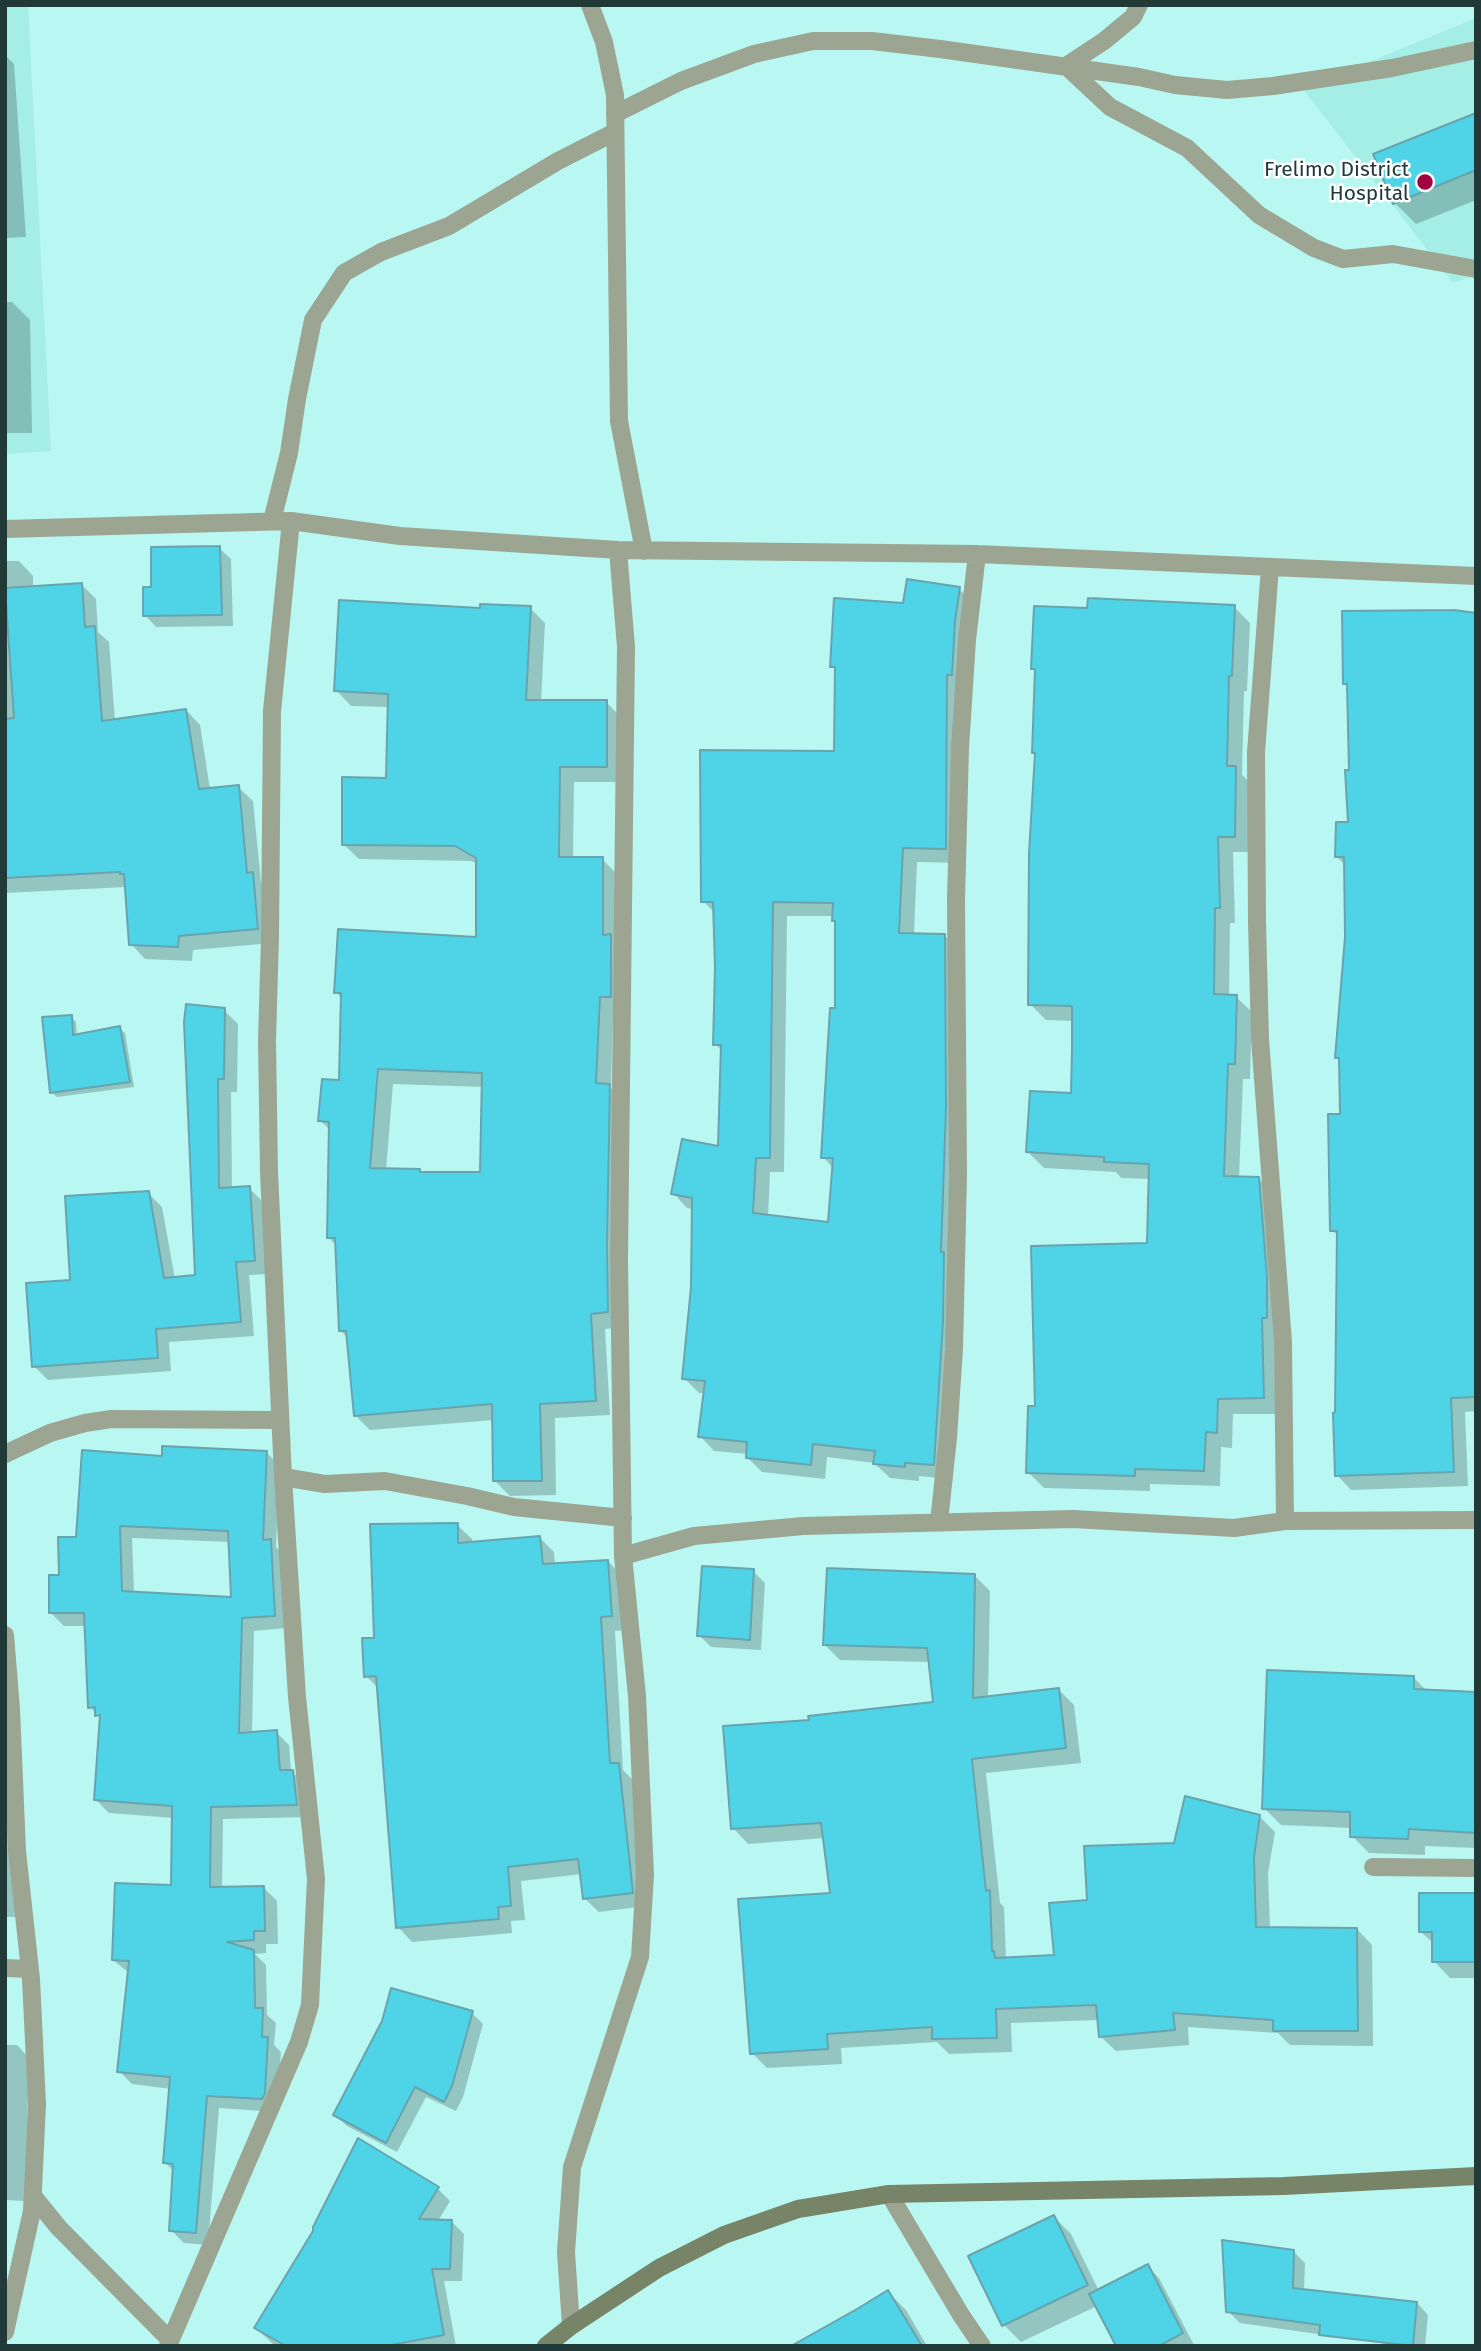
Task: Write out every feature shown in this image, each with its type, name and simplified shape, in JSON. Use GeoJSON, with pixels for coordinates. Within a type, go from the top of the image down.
{"type":"FeatureCollection","features":[{"type":"Feature","properties":{"kind":"street"},"geometry":{"type":"LineString","coordinates":[[590,5],[604,42],[615,95],[619,421],[644,551]]}},
{"type":"Feature","properties":{"kind":"street"},"geometry":{"type":"LineString","coordinates":[[1066,66],[1133,17],[1139,5]]}},
{"type":"Feature","properties":{"kind":"street"},"geometry":{"type":"LineString","coordinates":[[272,521],[289,453],[313,320],[344,273],[381,252],[449,226],[558,161],[681,81],[754,54],[813,41],[872,41],[1066,66],[1175,85],[1227,90],[1273,86],[1392,68],[1476,50]]}},
{"type":"Feature","properties":{"kind":"street"},"geometry":{"type":"LineString","coordinates":[[1066,66],[1110,107],[1187,148],[1259,215],[1314,248],[1343,259],[1393,254],[1476,269]]}},
{"type":"Feature","properties":{"kind":"street"},"geometry":{"type":"LineString","coordinates":[[33,2196],[59,2228],[169,2343],[299,2042],[310,2005],[316,1879],[296,1697],[283,1477],[269,1172],[267,1040],[272,711],[291,521]]}},
{"type":"Feature","properties":{"kind":"street"},"geometry":{"type":"LineString","coordinates":[[5,530],[291,521],[400,536],[618,550],[977,554],[1476,576]]}},
{"type":"Feature","properties":{"kind":"street"},"geometry":{"type":"LineString","coordinates":[[571,2326],[566,2252],[572,2166],[640,1957],[645,1875],[638,1696],[624,1556],[623,1518],[619,1259],[626,647],[618,550]]}},
{"type":"Feature","properties":{"kind":"street"},"geometry":{"type":"LineString","coordinates":[[939,1522],[954,1349],[958,1175],[956,900],[960,748],[967,640],[977,554]]}},
{"type":"Feature","properties":{"kind":"street"},"geometry":{"type":"LineString","coordinates":[[1270,567],[1256,752],[1257,922],[1260,1039],[1283,1342],[1285,1521]]}},
{"type":"Feature","properties":{"kind":"street"},"geometry":{"type":"LineString","coordinates":[[5,1454],[50,1433],[111,1419],[280,1420]]}},
{"type":"Feature","properties":{"kind":"street"},"geometry":{"type":"LineString","coordinates":[[283,1477],[325,1484],[385,1481],[514,1507],[623,1518]]}},
{"type":"Feature","properties":{"kind":"street"},"geometry":{"type":"LineString","coordinates":[[624,1556],[694,1536],[803,1526],[1073,1519],[1234,1528],[1285,1521],[1476,1520]]}},
{"type":"Feature","properties":{"kind":"street"},"geometry":{"type":"LineString","coordinates":[[5,1635],[17,1851],[30,1969],[37,2104],[32,2211],[5,2332]]}},
{"type":"Feature","properties":{"kind":"street"},"geometry":{"type":"LineString","coordinates":[[1373,1867],[1476,1868]]}},
{"type":"Feature","properties":{"kind":"street"},"geometry":{"type":"LineString","coordinates":[[5,1968],[30,1969]]}},
{"type":"Feature","properties":{"kind":"street"},"geometry":{"type":"LineString","coordinates":[[546,2346],[571,2326],[659,2268],[724,2235],[798,2210],[889,2194],[1284,2186],[1476,2176]]}},
{"type":"Feature","properties":{"kind":"street"},"geometry":{"type":"LineString","coordinates":[[889,2194],[982,2346]]}},
{"type":"Feature","properties":{"kind":"shaded area"},"geometry":{"type":"Polygon","coordinates":[[[5,5],[28,5],[51,451],[5,454],[5,5]]]}},
{"type":"Feature","properties":{"kind":"shaded area","name":"Frelimo District Hospital"},"geometry":{"type":"Polygon","coordinates":[[[1476,18],[1476,275],[1453,283],[1303,89],[1476,18]]]}},
{"type":"Feature","properties":{"kind":"building"},"geometry":{"type":"Polygon","coordinates":[[[1476,113],[1476,170],[1393,204],[1373,154],[1476,113]]]}},
{"type":"Feature","properties":{"kind":"building"},"geometry":{"type":"Polygon","coordinates":[[[220,546],[222,615],[143,616],[143,587],[151,587],[151,547],[220,546]]]}},
{"type":"Feature","properties":{"kind":"building"},"geometry":{"type":"Polygon","coordinates":[[[907,579],[960,587],[952,675],[947,675],[946,849],[903,848],[899,933],[945,934],[946,1107],[941,1252],[944,1252],[943,1322],[934,1465],[905,1463],[905,1467],[873,1464],[875,1451],[813,1444],[811,1465],[746,1458],[747,1442],[698,1437],[705,1381],[682,1379],[691,1287],[692,1198],[671,1194],[682,1139],[718,1146],[721,1045],[713,1045],[713,902],[701,902],[700,750],[834,751],[835,667],[830,667],[834,598],[903,603],[907,579]],[[773,902],[770,1158],[756,1158],[753,1213],[828,1222],[833,1158],[821,1158],[830,1008],[835,1008],[833,903],[773,902]]]}},
{"type":"Feature","properties":{"kind":"building"},"geometry":{"type":"Polygon","coordinates":[[[82,583],[85,627],[95,626],[102,721],[186,709],[199,789],[239,785],[247,873],[253,872],[258,929],[179,936],[178,947],[129,945],[124,874],[120,872],[5,878],[5,719],[14,718],[5,588],[82,583]]]}},
{"type":"Feature","properties":{"kind":"building"},"geometry":{"type":"Polygon","coordinates":[[[1088,598],[1235,605],[1232,676],[1229,676],[1227,766],[1236,766],[1235,837],[1218,837],[1220,908],[1215,908],[1214,994],[1237,995],[1235,1064],[1228,1064],[1224,1176],[1259,1177],[1267,1277],[1267,1318],[1262,1318],[1264,1398],[1218,1399],[1217,1433],[1206,1432],[1204,1471],[1135,1469],[1135,1476],[1026,1473],[1028,1406],[1035,1406],[1031,1246],[1147,1243],[1149,1164],[1104,1162],[1104,1157],[1026,1152],[1030,1091],[1071,1093],[1072,1050],[1072,1006],[1028,1005],[1029,853],[1035,753],[1032,753],[1035,669],[1031,669],[1034,606],[1087,608],[1088,598]]]}},
{"type":"Feature","properties":{"kind":"building"},"geometry":{"type":"Polygon","coordinates":[[[339,600],[480,608],[480,604],[531,606],[526,700],[607,700],[607,767],[560,767],[559,857],[603,857],[603,935],[611,934],[611,997],[600,997],[596,1083],[610,1084],[608,1312],[591,1314],[596,1401],[540,1404],[542,1481],[493,1481],[492,1404],[354,1416],[346,1331],[339,1331],[335,1238],[327,1238],[329,1122],[318,1121],[322,1079],[339,1080],[341,993],[334,993],[338,929],[476,937],[476,858],[455,846],[342,845],[342,777],[386,778],[388,694],[334,691],[339,600]],[[378,1069],[370,1168],[420,1169],[420,1172],[480,1172],[482,1073],[378,1069]]]}},
{"type":"Feature","properties":{"kind":"building"},"geometry":{"type":"Polygon","coordinates":[[[1454,610],[1476,613],[1476,1397],[1451,1398],[1454,1472],[1335,1476],[1333,1413],[1337,1231],[1330,1231],[1328,1114],[1340,1114],[1339,1058],[1335,1058],[1345,937],[1344,857],[1335,857],[1336,822],[1348,822],[1345,770],[1349,770],[1347,684],[1343,684],[1342,611],[1454,610]]]}},
{"type":"Feature","properties":{"kind":"building"},"geometry":{"type":"Polygon","coordinates":[[[186,1004],[225,1008],[224,1079],[218,1079],[219,1188],[250,1186],[255,1261],[236,1262],[241,1322],[156,1329],[158,1358],[32,1367],[26,1283],[70,1280],[65,1196],[149,1191],[164,1278],[195,1275],[184,1022],[186,1004]]]}},
{"type":"Feature","properties":{"kind":"building"},"geometry":{"type":"Polygon","coordinates":[[[72,1015],[73,1035],[120,1026],[130,1082],[50,1093],[42,1017],[72,1015]]]}},
{"type":"Feature","properties":{"kind":"building"},"geometry":{"type":"Polygon","coordinates":[[[162,1446],[267,1451],[263,1540],[271,1539],[275,1616],[242,1618],[239,1733],[277,1730],[280,1770],[293,1770],[297,1805],[211,1807],[210,1887],[264,1886],[265,1931],[254,1931],[254,1940],[227,1942],[254,1950],[255,2008],[263,2008],[262,2037],[268,2037],[265,2093],[262,2099],[207,2096],[196,2233],[169,2231],[173,2164],[163,2163],[170,2077],[117,2072],[129,1961],[112,1960],[115,1883],[171,1885],[172,1806],[94,1800],[100,1715],[95,1716],[95,1707],[88,1708],[84,1613],[49,1613],[49,1575],[59,1575],[58,1537],[76,1537],[82,1450],[162,1456],[162,1446]],[[120,1526],[122,1591],[231,1597],[228,1531],[120,1526]]]}},
{"type":"Feature","properties":{"kind":"building"},"geometry":{"type":"Polygon","coordinates":[[[458,1523],[458,1543],[540,1536],[543,1564],[608,1560],[612,1616],[601,1617],[610,1763],[619,1763],[633,1893],[583,1899],[578,1859],[508,1867],[511,1906],[498,1907],[499,1919],[396,1928],[376,1676],[364,1677],[362,1638],[374,1638],[370,1524],[458,1523]]]}},
{"type":"Feature","properties":{"kind":"building"},"geometry":{"type":"Polygon","coordinates":[[[702,1566],[754,1569],[750,1640],[697,1636],[702,1566]]]}},
{"type":"Feature","properties":{"kind":"building"},"geometry":{"type":"Polygon","coordinates":[[[827,1568],[975,1574],[973,1698],[1059,1688],[1066,1748],[972,1759],[986,1891],[990,1890],[992,1951],[995,1958],[1054,1955],[1049,1903],[1087,1900],[1084,1846],[1174,1843],[1185,1796],[1260,1815],[1254,1857],[1256,1927],[1357,1928],[1358,2031],[1273,2031],[1273,2020],[1173,2013],[1175,2030],[1099,2037],[1096,2005],[996,2009],[997,2038],[932,2039],[932,2027],[827,2034],[828,2049],[750,2054],[738,1899],[830,1893],[821,1823],[731,1829],[723,1726],[809,1720],[808,1716],[933,1702],[927,1648],[823,1645],[827,1568]]]}},
{"type":"Feature","properties":{"kind":"building"},"geometry":{"type":"Polygon","coordinates":[[[1267,1670],[1414,1676],[1414,1689],[1476,1692],[1476,1833],[1409,1829],[1408,1839],[1350,1837],[1350,1812],[1262,1809],[1267,1670]]]}},
{"type":"Feature","properties":{"kind":"building"},"geometry":{"type":"Polygon","coordinates":[[[1419,1893],[1476,1893],[1476,1962],[1432,1962],[1432,1932],[1419,1932],[1419,1893]]]}},
{"type":"Feature","properties":{"kind":"building"},"geometry":{"type":"Polygon","coordinates":[[[391,1988],[473,2011],[452,2086],[444,2102],[415,2087],[386,2143],[333,2115],[382,2021],[391,1988]]]}},
{"type":"Feature","properties":{"kind":"building"},"geometry":{"type":"Polygon","coordinates":[[[358,2138],[439,2187],[419,2219],[452,2220],[450,2269],[432,2269],[444,2335],[386,2346],[286,2346],[254,2328],[313,2231],[358,2138]]]}},
{"type":"Feature","properties":{"kind":"building"},"geometry":{"type":"Polygon","coordinates":[[[1054,2215],[1088,2285],[1002,2326],[968,2256],[1054,2215]]]}},
{"type":"Feature","properties":{"kind":"building"},"geometry":{"type":"Polygon","coordinates":[[[1222,2240],[1294,2250],[1293,2288],[1417,2302],[1413,2346],[1319,2335],[1320,2325],[1226,2312],[1222,2240]]]}},
{"type":"Feature","properties":{"kind":"building"},"geometry":{"type":"Polygon","coordinates":[[[1148,2264],[1183,2333],[1159,2346],[1116,2346],[1089,2294],[1148,2264]]]}},
{"type":"Feature","properties":{"kind":"building"},"geometry":{"type":"Polygon","coordinates":[[[888,2290],[922,2346],[791,2346],[857,2309],[888,2290]]]}},
{"type":"Feature","properties":{"kind":"place","name":"Frelimo District Hospital"},"geometry":{"type":"Point","coordinates":[1425,182]}}]}
